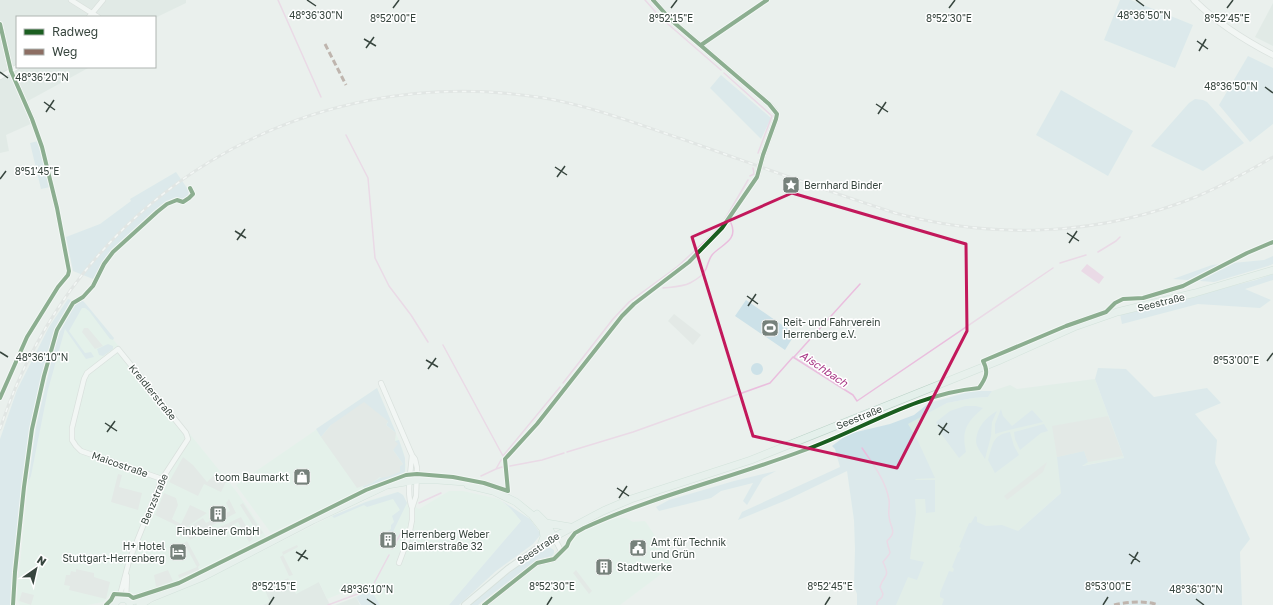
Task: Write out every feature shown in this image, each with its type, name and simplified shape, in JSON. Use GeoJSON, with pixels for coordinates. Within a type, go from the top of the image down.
{"type":"FeatureCollection","features":[{"type":"Feature","properties":{"kind":"main road","name":"Seestraße"},"geometry":{"type":"LineString","coordinates":[[465,605],[508,569],[541,545],[570,527],[631,499],[751,460],[998,361],[1074,326],[1117,312],[1195,293],[1273,270]]}},
{"type":"Feature","properties":{"kind":"main road"},"geometry":{"type":"LineString","coordinates":[[140,605],[151,598],[203,576],[387,485],[452,481],[465,482],[471,486],[505,496],[522,506],[545,526],[554,537]]}},
{"type":"Feature","properties":{"kind":"main road"},"geometry":{"type":"LineString","coordinates":[[545,526],[570,527]]}},
{"type":"Feature","properties":{"kind":"main road"},"geometry":{"type":"LineString","coordinates":[[541,545],[544,537],[545,526]]}},
{"type":"Feature","properties":{"kind":"main road"},"geometry":{"type":"LineString","coordinates":[[121,603],[151,598]]}},
{"type":"Feature","properties":{"kind":"street"},"geometry":{"type":"LineString","coordinates":[[71,0],[91,15],[103,0]]}},
{"type":"Feature","properties":{"kind":"street"},"geometry":{"type":"LineString","coordinates":[[653,0],[671,20],[775,110],[777,114],[776,120],[763,155],[757,177]]}},
{"type":"Feature","properties":{"kind":"street"},"geometry":{"type":"LineString","coordinates":[[1194,0],[1229,30],[1273,55]]}},
{"type":"Feature","properties":{"kind":"street"},"geometry":{"type":"LineString","coordinates":[[0,24],[11,71],[32,119]]}},
{"type":"Feature","properties":{"kind":"street"},"geometry":{"type":"LineString","coordinates":[[0,77],[16,68]]}},
{"type":"Feature","properties":{"kind":"street","name":"Kreidlerstraße"},"geometry":{"type":"LineString","coordinates":[[118,349],[187,436]]}},
{"type":"Feature","properties":{"kind":"street","name":"Maicostraße"},"geometry":{"type":"LineString","coordinates":[[118,349],[87,373],[84,379],[72,428],[72,440],[81,451],[162,478]]}},
{"type":"Feature","properties":{"kind":"street"},"geometry":{"type":"LineString","coordinates":[[381,383],[418,468],[413,483],[410,503],[412,508],[412,520],[409,536],[399,563]]}},
{"type":"Feature","properties":{"kind":"street","name":"Benzstraße"},"geometry":{"type":"LineString","coordinates":[[121,603],[128,567],[162,478],[188,439],[187,436]]}},
{"type":"Feature","properties":{"kind":"street"},"geometry":{"type":"LineString","coordinates":[[484,605],[538,563],[554,559],[561,552],[554,537]]}},
{"type":"Feature","properties":{"kind":"highlighted area"},"geometry":{"type":"Polygon","coordinates":[[[792,193],[966,244],[967,331],[897,468],[753,436],[692,237],[792,193]]]}},
{"type":"Feature","properties":{"kind":"shaded area"},"geometry":{"type":"Polygon","coordinates":[[[0,0],[186,0],[186,3],[156,18],[156,16],[16,16],[16,68],[88,68],[26,102],[35,122],[6,135],[9,151],[0,153],[0,0]]]}},
{"type":"Feature","properties":{"kind":"shaded area"},"geometry":{"type":"Polygon","coordinates":[[[1120,0],[1131,0],[1193,25],[1175,68],[1104,40],[1120,0]]]}},
{"type":"Feature","properties":{"kind":"shaded area"},"geometry":{"type":"Polygon","coordinates":[[[1273,3],[1273,46],[1255,37],[1273,3]]]}},
{"type":"Feature","properties":{"kind":"shaded area"},"geometry":{"type":"Polygon","coordinates":[[[1248,56],[1273,68],[1273,124],[1250,142],[1219,105],[1248,56]]]}},
{"type":"Feature","properties":{"kind":"shaded area"},"geometry":{"type":"Polygon","coordinates":[[[721,75],[771,118],[761,139],[710,88],[721,75]]]}},
{"type":"Feature","properties":{"kind":"shaded area"},"geometry":{"type":"Polygon","coordinates":[[[1061,90],[1133,131],[1108,176],[1036,135],[1061,90]]]}},
{"type":"Feature","properties":{"kind":"shaded area"},"geometry":{"type":"Polygon","coordinates":[[[1195,99],[1207,102],[1244,143],[1203,171],[1151,146],[1189,103],[1195,99]]]}},
{"type":"Feature","properties":{"kind":"shaded area"},"geometry":{"type":"Polygon","coordinates":[[[38,141],[50,187],[41,189],[30,143],[38,141]]]}},
{"type":"Feature","properties":{"kind":"shaded area"},"geometry":{"type":"Polygon","coordinates":[[[176,172],[189,191],[188,196],[185,199],[174,199],[156,212],[110,252],[93,279],[73,271],[66,237],[100,224],[131,201],[130,199],[176,172]]]}},
{"type":"Feature","properties":{"kind":"shaded area"},"geometry":{"type":"Polygon","coordinates":[[[1273,256],[1273,264],[1214,282],[1173,279],[1212,265],[1264,260],[1273,256]]]}},
{"type":"Feature","properties":{"kind":"shaded area"},"geometry":{"type":"Polygon","coordinates":[[[1087,264],[1104,277],[1099,284],[1081,271],[1087,264]]]}},
{"type":"Feature","properties":{"kind":"shaded area"},"geometry":{"type":"Polygon","coordinates":[[[1273,274],[1273,280],[1245,289],[1271,300],[1260,308],[1198,304],[1122,324],[1120,314],[1256,280],[1273,274]]]}},
{"type":"Feature","properties":{"kind":"shaded area"},"geometry":{"type":"Polygon","coordinates":[[[68,299],[71,300],[56,329],[44,367],[31,429],[11,605],[0,605],[0,439],[17,390],[49,327],[68,299]]]}},
{"type":"Feature","properties":{"kind":"shaded area","name":"Reit- und Fahrverein Herrenberg e.V."},"geometry":{"type":"Polygon","coordinates":[[[746,300],[795,334],[785,350],[735,316],[746,300]]]}},
{"type":"Feature","properties":{"kind":"shaded area"},"geometry":{"type":"Polygon","coordinates":[[[78,301],[83,301],[85,303],[114,338],[113,340],[110,339],[89,311],[82,308],[69,331],[85,353],[91,352],[94,357],[86,359],[65,329],[48,390],[31,476],[28,483],[36,427],[57,337],[75,303],[78,301]]]}},
{"type":"Feature","properties":{"kind":"shaded area"},"geometry":{"type":"Polygon","coordinates":[[[82,301],[236,491],[267,538],[174,583],[146,592],[136,594],[113,591],[103,602],[87,605],[20,605],[17,600],[28,483],[31,476],[48,390],[65,329],[82,301]]]}},
{"type":"Feature","properties":{"kind":"shaded area"},"geometry":{"type":"Polygon","coordinates":[[[674,314],[701,335],[693,345],[668,321],[674,314]]]}},
{"type":"Feature","properties":{"kind":"shaded area"},"geometry":{"type":"Polygon","coordinates":[[[84,328],[88,328],[103,346],[95,349],[82,332],[84,328]]]}},
{"type":"Feature","properties":{"kind":"shaded area"},"geometry":{"type":"Polygon","coordinates":[[[108,344],[113,346],[113,349],[103,356],[99,355],[97,349],[108,344]]]}},
{"type":"Feature","properties":{"kind":"shaded area"},"geometry":{"type":"Polygon","coordinates":[[[759,363],[762,364],[762,374],[755,375],[752,374],[751,367],[752,364],[759,363]]]}},
{"type":"Feature","properties":{"kind":"shaded area"},"geometry":{"type":"Polygon","coordinates":[[[1098,368],[1126,369],[1154,397],[1207,388],[1221,403],[1195,414],[1217,440],[1215,463],[1250,539],[1240,552],[1242,605],[942,605],[944,599],[940,597],[940,593],[949,571],[953,572],[954,569],[952,567],[961,548],[959,547],[969,523],[971,523],[975,516],[977,517],[977,522],[986,526],[1002,525],[1018,531],[1061,493],[1057,457],[1084,451],[1088,462],[1082,466],[1124,458],[1095,379],[1098,368]]]}},
{"type":"Feature","properties":{"kind":"shaded area"},"geometry":{"type":"Polygon","coordinates":[[[1095,379],[1124,458],[1080,466],[1061,493],[1018,531],[961,605],[857,605],[857,594],[907,424],[947,403],[988,397],[992,391],[1010,385],[1017,389],[1095,379]]]}},
{"type":"Feature","properties":{"kind":"shaded area"},"geometry":{"type":"Polygon","coordinates":[[[377,388],[403,450],[406,466],[405,472],[402,475],[366,488],[271,533],[236,485],[377,388]]]}},
{"type":"Feature","properties":{"kind":"shaded area"},"geometry":{"type":"Polygon","coordinates":[[[377,388],[396,433],[386,425],[388,422],[331,425],[321,437],[316,429],[377,388]]]}},
{"type":"Feature","properties":{"kind":"shaded area"},"geometry":{"type":"Polygon","coordinates":[[[972,391],[992,391],[988,397],[947,403],[908,424],[917,439],[935,478],[915,479],[935,480],[935,512],[926,513],[925,499],[915,499],[916,513],[910,559],[924,562],[917,580],[908,577],[896,605],[857,605],[857,594],[854,586],[854,520],[847,471],[789,499],[738,520],[742,512],[840,467],[835,449],[832,446],[848,434],[890,424],[914,415],[929,403],[972,391]]]}},
{"type":"Feature","properties":{"kind":"shaded area"},"geometry":{"type":"Polygon","coordinates":[[[364,402],[388,421],[386,425],[396,433],[395,441],[398,444],[393,450],[403,464],[400,466],[400,472],[387,477],[380,477],[372,483],[357,488],[321,437],[331,425],[364,402]]]}},
{"type":"Feature","properties":{"kind":"shaded area"},"geometry":{"type":"Polygon","coordinates":[[[965,406],[976,406],[983,408],[969,422],[964,438],[966,452],[959,458],[942,435],[936,422],[950,411],[965,406]]]}},
{"type":"Feature","properties":{"kind":"shaded area"},"geometry":{"type":"Polygon","coordinates":[[[1001,409],[1003,416],[1012,426],[1032,410],[1043,422],[995,434],[995,424],[1001,409]]]}},
{"type":"Feature","properties":{"kind":"shaded area"},"geometry":{"type":"Polygon","coordinates":[[[997,411],[992,422],[991,436],[985,459],[977,446],[976,437],[982,424],[989,416],[997,411]]]}},
{"type":"Feature","properties":{"kind":"shaded area"},"geometry":{"type":"Polygon","coordinates":[[[1108,416],[1123,456],[1088,462],[1084,451],[1057,457],[1052,426],[1108,416]]]}},
{"type":"Feature","properties":{"kind":"shaded area"},"geometry":{"type":"Polygon","coordinates":[[[1044,424],[1048,431],[1041,433],[1020,450],[1015,439],[1014,432],[1044,424]]]}},
{"type":"Feature","properties":{"kind":"shaded area"},"geometry":{"type":"Polygon","coordinates":[[[1010,432],[1014,446],[1019,455],[995,473],[988,460],[992,445],[996,438],[1000,435],[1010,432]]]}},
{"type":"Feature","properties":{"kind":"shaded area"},"geometry":{"type":"Polygon","coordinates":[[[399,440],[405,458],[405,472],[402,475],[364,489],[363,486],[372,483],[403,464],[393,450],[395,441],[399,440]]]}},
{"type":"Feature","properties":{"kind":"shaded area"},"geometry":{"type":"Polygon","coordinates":[[[183,457],[193,465],[207,482],[214,475],[226,482],[221,492],[204,484],[198,496],[169,482],[183,457]]]}},
{"type":"Feature","properties":{"kind":"shaded area"},"geometry":{"type":"Polygon","coordinates":[[[1047,462],[1043,472],[1007,500],[1004,496],[1047,462]]]}},
{"type":"Feature","properties":{"kind":"shaded area"},"geometry":{"type":"Polygon","coordinates":[[[776,471],[763,478],[747,505],[743,501],[753,483],[721,491],[711,498],[659,511],[656,507],[669,500],[734,481],[776,471]]]}},
{"type":"Feature","properties":{"kind":"shaded area"},"geometry":{"type":"Polygon","coordinates":[[[118,474],[122,475],[119,487],[142,493],[138,510],[111,502],[118,474]]]}},
{"type":"Feature","properties":{"kind":"shaded area"},"geometry":{"type":"Polygon","coordinates":[[[449,491],[463,491],[499,499],[511,509],[521,521],[449,605],[380,605],[367,583],[327,599],[319,582],[296,594],[288,578],[264,588],[270,602],[263,605],[147,605],[230,567],[332,516],[370,500],[398,492],[403,495],[407,503],[419,509],[449,491]]]}},
{"type":"Feature","properties":{"kind":"shaded area"},"geometry":{"type":"Polygon","coordinates":[[[398,492],[403,495],[407,503],[388,542],[385,533],[391,529],[391,525],[394,522],[392,516],[400,510],[393,499],[367,507],[364,505],[334,518],[332,516],[366,502],[398,492]]]}},
{"type":"Feature","properties":{"kind":"shaded area"},"geometry":{"type":"Polygon","coordinates":[[[164,493],[176,498],[178,505],[172,519],[181,524],[190,505],[207,513],[184,529],[155,515],[164,493]]]}},
{"type":"Feature","properties":{"kind":"shaded area"},"geometry":{"type":"Polygon","coordinates":[[[229,499],[236,513],[209,527],[209,529],[190,540],[184,530],[203,518],[206,523],[230,511],[226,503],[229,499]]]}},
{"type":"Feature","properties":{"kind":"shaded area"},"geometry":{"type":"Polygon","coordinates":[[[502,501],[530,519],[541,534],[533,544],[496,571],[459,605],[449,605],[521,521],[502,501]]]}},
{"type":"Feature","properties":{"kind":"shaded area"},"geometry":{"type":"Polygon","coordinates":[[[243,503],[263,533],[259,535],[240,505],[243,503]]]}},
{"type":"Feature","properties":{"kind":"shaded area"},"geometry":{"type":"Polygon","coordinates":[[[241,517],[253,539],[249,542],[238,522],[222,531],[220,527],[241,517]]]}},
{"type":"Feature","properties":{"kind":"shaded area"},"geometry":{"type":"Polygon","coordinates":[[[617,518],[626,518],[633,522],[645,521],[660,543],[672,566],[620,605],[488,605],[540,565],[551,562],[559,557],[567,550],[572,541],[587,528],[617,518]]]}},
{"type":"Feature","properties":{"kind":"shaded area"},"geometry":{"type":"Polygon","coordinates":[[[187,541],[200,565],[198,567],[199,570],[179,578],[178,575],[197,567],[184,543],[187,541]]]}},
{"type":"Feature","properties":{"kind":"shaded area"},"geometry":{"type":"Polygon","coordinates":[[[297,545],[298,547],[283,555],[282,552],[297,545]]]}},
{"type":"Feature","properties":{"kind":"shaded area"},"geometry":{"type":"Polygon","coordinates":[[[546,547],[554,550],[552,556],[539,559],[534,562],[478,605],[470,605],[528,558],[546,547]]]}},
{"type":"Feature","properties":{"kind":"shaded area"},"geometry":{"type":"Polygon","coordinates":[[[283,555],[293,575],[289,576],[280,557],[283,555]]]}},
{"type":"Feature","properties":{"kind":"shaded area"},"geometry":{"type":"Polygon","coordinates":[[[76,569],[94,573],[94,577],[110,582],[106,599],[69,590],[70,586],[64,585],[66,575],[70,575],[71,571],[76,572],[76,569]]]}},
{"type":"Feature","properties":{"kind":"shaded area"},"geometry":{"type":"Polygon","coordinates":[[[168,570],[173,581],[156,587],[154,575],[168,570]]]}},
{"type":"Feature","properties":{"kind":"shaded area"},"geometry":{"type":"Polygon","coordinates":[[[576,570],[592,591],[589,594],[573,573],[576,570]]]}},
{"type":"Feature","properties":{"kind":"shaded area"},"geometry":{"type":"Polygon","coordinates":[[[288,578],[319,582],[330,605],[263,605],[263,588],[288,578]]]}},
{"type":"Feature","properties":{"kind":"shaded area"},"geometry":{"type":"Polygon","coordinates":[[[371,590],[380,605],[361,605],[356,597],[371,590]]]}},
{"type":"Feature","properties":{"kind":"shaded area"},"geometry":{"type":"Polygon","coordinates":[[[22,592],[34,595],[31,605],[19,601],[22,592]]]}},
{"type":"Feature","properties":{"kind":"shaded area"},"geometry":{"type":"Polygon","coordinates":[[[356,597],[360,605],[335,605],[356,597]]]}},
{"type":"Feature","properties":{"kind":"waterway"},"geometry":{"type":"LineString","coordinates":[[278,0],[321,97]]}},
{"type":"Feature","properties":{"kind":"waterway"},"geometry":{"type":"LineString","coordinates":[[645,0],[661,18],[721,70]]}},
{"type":"Feature","properties":{"kind":"waterway"},"geometry":{"type":"LineString","coordinates":[[724,73],[772,116],[758,153]]}},
{"type":"Feature","properties":{"kind":"waterway"},"geometry":{"type":"LineString","coordinates":[[346,135],[368,178],[375,258],[389,286],[411,315],[428,342]]}},
{"type":"Feature","properties":{"kind":"waterway"},"geometry":{"type":"LineString","coordinates":[[750,176],[754,174],[753,168]]}},
{"type":"Feature","properties":{"kind":"waterway"},"geometry":{"type":"LineString","coordinates":[[725,219],[748,180]]}},
{"type":"Feature","properties":{"kind":"waterway"},"geometry":{"type":"LineString","coordinates":[[563,383],[613,319],[629,302],[677,267],[713,234],[722,223]]}},
{"type":"Feature","properties":{"kind":"waterway"},"geometry":{"type":"LineString","coordinates":[[663,288],[687,284],[701,275],[705,271],[709,260],[715,251],[728,242],[731,238],[733,234],[731,223]]}},
{"type":"Feature","properties":{"kind":"waterway"},"geometry":{"type":"LineString","coordinates":[[1098,252],[1120,237]]}},
{"type":"Feature","properties":{"kind":"waterway"},"geometry":{"type":"LineString","coordinates":[[1060,263],[1086,255]]}},
{"type":"Feature","properties":{"kind":"waterway","name":"Aischbach"},"geometry":{"type":"LineString","coordinates":[[567,452],[633,432],[770,383],[793,357],[853,395],[857,401],[1053,268]]}},
{"type":"Feature","properties":{"kind":"waterway"},"geometry":{"type":"LineString","coordinates":[[794,357],[860,284]]}},
{"type":"Feature","properties":{"kind":"waterway"},"geometry":{"type":"LineString","coordinates":[[443,345],[503,456],[560,387]]}},
{"type":"Feature","properties":{"kind":"waterway"},"geometry":{"type":"LineString","coordinates":[[862,448],[885,486],[889,500],[889,514],[893,532],[887,541],[890,553],[883,562],[887,574],[880,587],[883,594],[877,602],[877,605]]}},
{"type":"Feature","properties":{"kind":"waterway","name":"Aischbach"},"geometry":{"type":"LineString","coordinates":[[510,466],[542,460],[564,453]]}},
{"type":"Feature","properties":{"kind":"waterway","name":"Aischbach"},"geometry":{"type":"LineString","coordinates":[[496,469],[501,460]]}},
{"type":"Feature","properties":{"kind":"waterway","name":"Aischbach"},"geometry":{"type":"LineString","coordinates":[[481,476],[502,467]]}},
{"type":"Feature","properties":{"kind":"waterway","name":"Aischbach"},"geometry":{"type":"LineString","coordinates":[[419,503],[441,493]]}},
{"type":"Feature","properties":{"kind":"waterway","name":"Aischbach"},"geometry":{"type":"LineString","coordinates":[[392,549],[401,533]]}},
{"type":"Feature","properties":{"kind":"waterway","name":"Aischbach"},"geometry":{"type":"LineString","coordinates":[[328,605],[371,589],[389,555]]}},
{"type":"Feature","properties":{"kind":"railway"},"geometry":{"type":"LineString","coordinates":[[0,429],[35,346],[83,274],[142,212],[210,162],[286,124],[368,100],[455,91],[544,98],[562,101],[682,139],[895,213],[933,222],[1009,230],[1048,230],[1086,226],[1124,219],[1161,209],[1208,192],[1273,157]]}},
{"type":"Feature","properties":{"kind":"marked path"},"geometry":{"type":"LineString","coordinates":[[325,44],[346,85]]}},
{"type":"Feature","properties":{"kind":"marked path"},"geometry":{"type":"LineString","coordinates":[[1114,605],[1136,602],[1147,602],[1158,605]]}},
{"type":"Feature","properties":{"kind":"cycle path"},"geometry":{"type":"LineString","coordinates":[[106,605],[114,594],[129,595],[133,598],[179,583],[366,490],[406,475],[417,474],[453,477],[484,483],[508,491],[505,459],[537,424],[622,316],[634,304],[689,262],[722,228],[757,177],[776,119],[777,114],[769,104],[671,20],[653,0]]}},
{"type":"Feature","properties":{"kind":"cycle path"},"geometry":{"type":"LineString","coordinates":[[701,45],[767,0]]}},
{"type":"Feature","properties":{"kind":"cycle path"},"geometry":{"type":"LineString","coordinates":[[0,24],[11,71],[32,119],[42,147],[57,208],[69,271],[68,275],[58,287],[27,337],[0,398]]}},
{"type":"Feature","properties":{"kind":"cycle path"},"geometry":{"type":"LineString","coordinates":[[13,605],[24,487],[32,429],[44,376],[57,330],[73,303],[83,297],[93,286],[104,264],[113,252],[167,204],[177,200],[183,202],[189,198],[193,194],[190,188]]}},
{"type":"Feature","properties":{"kind":"cycle path"},"geometry":{"type":"LineString","coordinates":[[484,605],[537,563],[554,559],[567,546],[575,533],[584,528],[637,506],[775,461],[824,443],[910,405],[932,397],[979,388],[986,375],[986,368],[983,361],[1066,326],[1106,312],[1115,303],[1123,299],[1143,298],[1183,286],[1247,253],[1273,242]]}},
{"type":"Feature","properties":{"kind":"place","name":"Bernhard Binder"},"geometry":{"type":"Point","coordinates":[791,185]}},
{"type":"Feature","properties":{"kind":"place","name":"Reit- und Fahrverein Herrenberg e.V."},"geometry":{"type":"Point","coordinates":[770,328]}},
{"type":"Feature","properties":{"kind":"place","name":"toom Baumarkt"},"geometry":{"type":"Point","coordinates":[302,477]}},
{"type":"Feature","properties":{"kind":"place","name":"Finkbeiner GmbH"},"geometry":{"type":"Point","coordinates":[218,514]}},
{"type":"Feature","properties":{"kind":"place","name":"Herrenberg Weber Daimlerstraße 32"},"geometry":{"type":"Point","coordinates":[388,540]}},
{"type":"Feature","properties":{"kind":"place","name":"Amt für Technik und Grün"},"geometry":{"type":"Point","coordinates":[638,548]}},
{"type":"Feature","properties":{"kind":"place","name":"H+ Hotel Stuttgart-Herrenberg"},"geometry":{"type":"Point","coordinates":[178,552]}},
{"type":"Feature","properties":{"kind":"place","name":"Stadtwerke"},"geometry":{"type":"Point","coordinates":[604,567]}}]}
